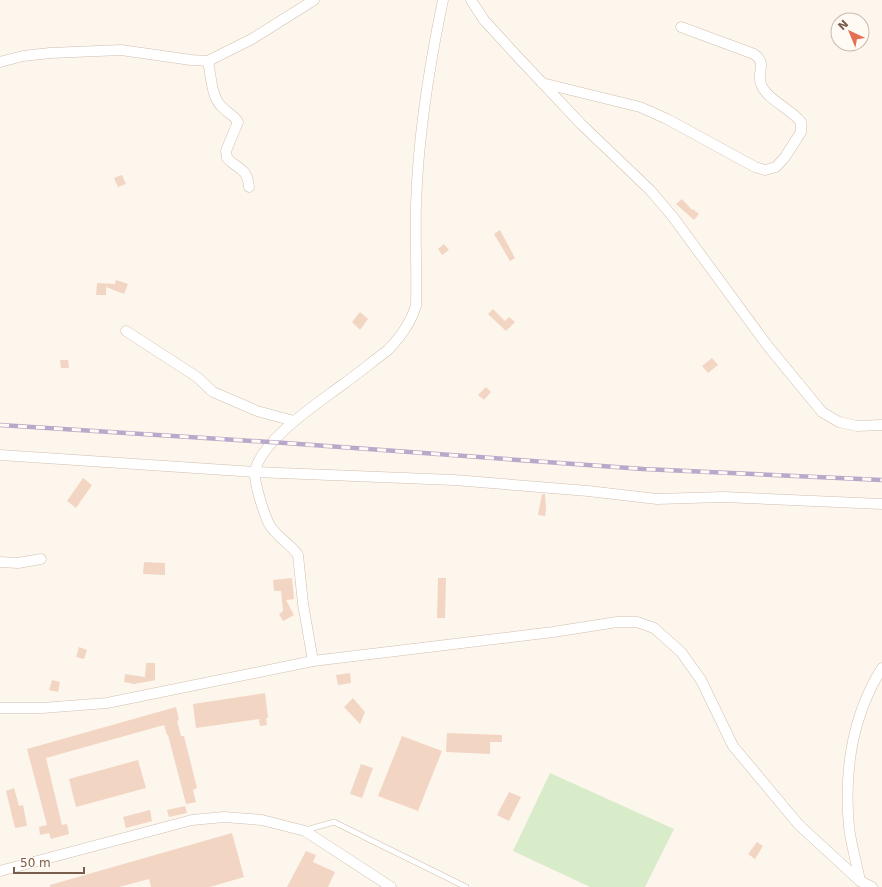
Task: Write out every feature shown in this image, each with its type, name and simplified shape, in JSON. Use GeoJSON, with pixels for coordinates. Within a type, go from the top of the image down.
{"type":"FeatureCollection","features":[{"type":"Feature","properties":{"kind":"street"},"geometry":{"type":"LineString","coordinates":[[0,62],[50,53],[121,50],[208,61],[252,39],[314,0]]}},
{"type":"Feature","properties":{"kind":"street"},"geometry":{"type":"LineString","coordinates":[[313,661],[303,604],[298,555],[294,549],[280,538],[269,524],[257,487],[255,472],[260,456],[294,421],[388,350],[402,335],[411,321],[416,306],[416,205],[420,140],[435,39],[443,0]]}},
{"type":"Feature","properties":{"kind":"street"},"geometry":{"type":"LineString","coordinates":[[472,0],[484,20],[542,83],[581,124],[655,195],[673,217],[767,345],[822,412],[839,422],[857,426],[882,425]]}},
{"type":"Feature","properties":{"kind":"street"},"geometry":{"type":"LineString","coordinates":[[542,83],[640,107],[667,119],[755,167],[766,170],[776,167],[785,157],[801,132],[801,122],[795,114],[765,92],[760,83],[762,63],[759,58],[754,54],[681,27]]}},
{"type":"Feature","properties":{"kind":"street"},"geometry":{"type":"LineString","coordinates":[[208,61],[216,99],[221,107],[235,116],[238,122],[226,151],[227,158],[245,171],[248,177],[249,187]]}},
{"type":"Feature","properties":{"kind":"street"},"geometry":{"type":"LineString","coordinates":[[126,330],[197,377],[213,392],[257,411],[294,421]]}},
{"type":"Feature","properties":{"kind":"street"},"geometry":{"type":"LineString","coordinates":[[0,455],[255,472],[454,480],[588,491],[657,499],[723,497],[882,504]]}},
{"type":"Feature","properties":{"kind":"street"},"geometry":{"type":"LineString","coordinates":[[0,562],[18,563],[41,559]]}},
{"type":"Feature","properties":{"kind":"street"},"geometry":{"type":"LineString","coordinates":[[0,708],[42,708],[107,703],[313,661],[553,632],[617,622],[637,622],[654,628],[681,652],[701,680],[733,746],[798,825],[861,884],[872,887]]}},
{"type":"Feature","properties":{"kind":"street"},"geometry":{"type":"LineString","coordinates":[[861,884],[849,828],[849,758],[864,704],[873,683],[882,668]]}},
{"type":"Feature","properties":{"kind":"street"},"geometry":{"type":"LineString","coordinates":[[0,871],[192,820],[224,817],[262,820],[305,831],[391,887]]}},
{"type":"Feature","properties":{"kind":"lane"},"geometry":{"type":"LineString","coordinates":[[305,831],[334,822],[466,887]]}},
{"type":"Feature","properties":{"kind":"green space"},"geometry":{"type":"Polygon","coordinates":[[[550,773],[674,829],[645,887],[590,887],[513,851],[550,773]]]}},
{"type":"Feature","properties":{"kind":"building"},"geometry":{"type":"Polygon","coordinates":[[[122,175],[126,184],[118,187],[114,178],[122,175]]]}},
{"type":"Feature","properties":{"kind":"building"},"geometry":{"type":"Polygon","coordinates":[[[682,199],[692,210],[693,209],[699,214],[694,220],[676,204],[682,199]]]}},
{"type":"Feature","properties":{"kind":"building"},"geometry":{"type":"Polygon","coordinates":[[[500,230],[515,258],[510,261],[494,234],[500,230]]]}},
{"type":"Feature","properties":{"kind":"building"},"geometry":{"type":"Polygon","coordinates":[[[444,244],[449,250],[442,255],[438,249],[444,244]]]}},
{"type":"Feature","properties":{"kind":"building"},"geometry":{"type":"Polygon","coordinates":[[[116,280],[128,284],[124,294],[106,287],[106,295],[96,295],[97,283],[115,284],[116,280]]]}},
{"type":"Feature","properties":{"kind":"building"},"geometry":{"type":"Polygon","coordinates":[[[493,309],[505,321],[509,317],[515,322],[506,331],[488,314],[493,309]]]}},
{"type":"Feature","properties":{"kind":"building"},"geometry":{"type":"Polygon","coordinates":[[[360,312],[368,319],[360,330],[352,322],[360,312]]]}},
{"type":"Feature","properties":{"kind":"building"},"geometry":{"type":"Polygon","coordinates":[[[712,358],[718,365],[708,373],[702,366],[712,358]]]}},
{"type":"Feature","properties":{"kind":"building"},"geometry":{"type":"Polygon","coordinates":[[[60,360],[68,360],[69,368],[61,368],[60,360]]]}},
{"type":"Feature","properties":{"kind":"building"},"geometry":{"type":"Polygon","coordinates":[[[486,387],[491,392],[484,400],[478,395],[486,387]]]}},
{"type":"Feature","properties":{"kind":"building"},"geometry":{"type":"Polygon","coordinates":[[[83,478],[92,485],[76,508],[67,501],[83,478]]]}},
{"type":"Feature","properties":{"kind":"building"},"geometry":{"type":"Polygon","coordinates":[[[542,494],[545,494],[545,516],[538,515],[542,494]]]}},
{"type":"Feature","properties":{"kind":"building"},"geometry":{"type":"Polygon","coordinates":[[[144,562],[165,563],[165,575],[143,574],[144,562]]]}},
{"type":"Feature","properties":{"kind":"building"},"geometry":{"type":"Polygon","coordinates":[[[292,578],[294,599],[286,600],[294,615],[283,621],[279,614],[283,611],[281,591],[274,591],[273,580],[292,578]]]}},
{"type":"Feature","properties":{"kind":"building"},"geometry":{"type":"Polygon","coordinates":[[[438,578],[446,578],[445,618],[437,618],[438,578]]]}},
{"type":"Feature","properties":{"kind":"building"},"geometry":{"type":"Polygon","coordinates":[[[79,647],[87,650],[84,659],[76,657],[79,647]]]}},
{"type":"Feature","properties":{"kind":"building"},"geometry":{"type":"Polygon","coordinates":[[[146,663],[155,663],[156,680],[134,684],[124,682],[125,674],[145,677],[146,663]]]}},
{"type":"Feature","properties":{"kind":"building"},"geometry":{"type":"Polygon","coordinates":[[[350,673],[351,683],[338,685],[336,675],[350,673]]]}},
{"type":"Feature","properties":{"kind":"building"},"geometry":{"type":"Polygon","coordinates":[[[52,680],[60,682],[58,692],[49,690],[52,680]]]}},
{"type":"Feature","properties":{"kind":"building"},"geometry":{"type":"Polygon","coordinates":[[[265,693],[268,718],[266,718],[267,725],[260,726],[259,719],[196,728],[193,704],[265,693]]]}},
{"type":"Feature","properties":{"kind":"building"},"geometry":{"type":"Polygon","coordinates":[[[353,698],[365,712],[360,724],[344,707],[353,698]]]}},
{"type":"Feature","properties":{"kind":"building"},"geometry":{"type":"Polygon","coordinates":[[[176,707],[179,720],[177,721],[181,736],[184,736],[197,788],[193,790],[196,802],[186,804],[164,725],[46,758],[62,825],[67,824],[69,834],[51,839],[49,833],[40,835],[39,827],[47,825],[27,749],[176,707]]]}},
{"type":"Feature","properties":{"kind":"building"},"geometry":{"type":"Polygon","coordinates":[[[447,733],[502,735],[502,742],[490,742],[490,754],[446,752],[447,733]]]}},
{"type":"Feature","properties":{"kind":"building"},"geometry":{"type":"Polygon","coordinates":[[[402,736],[442,751],[418,811],[378,796],[402,736]]]}},
{"type":"Feature","properties":{"kind":"building"},"geometry":{"type":"Polygon","coordinates":[[[138,760],[146,788],[76,807],[69,779],[138,760]]]}},
{"type":"Feature","properties":{"kind":"building"},"geometry":{"type":"Polygon","coordinates":[[[361,764],[373,768],[362,798],[350,794],[361,764]]]}},
{"type":"Feature","properties":{"kind":"building"},"geometry":{"type":"Polygon","coordinates":[[[14,788],[19,806],[23,805],[27,826],[15,828],[6,791],[14,788]]]}},
{"type":"Feature","properties":{"kind":"building"},"geometry":{"type":"Polygon","coordinates":[[[509,792],[521,797],[509,821],[497,815],[509,792]]]}},
{"type":"Feature","properties":{"kind":"building"},"geometry":{"type":"Polygon","coordinates":[[[185,806],[187,813],[169,817],[167,810],[185,806]]]}},
{"type":"Feature","properties":{"kind":"building"},"geometry":{"type":"Polygon","coordinates":[[[150,810],[152,821],[126,828],[123,817],[150,810]]]}},
{"type":"Feature","properties":{"kind":"building"},"geometry":{"type":"Polygon","coordinates":[[[232,833],[244,877],[210,887],[151,887],[149,879],[119,887],[50,887],[50,885],[232,833]]]}},
{"type":"Feature","properties":{"kind":"building"},"geometry":{"type":"Polygon","coordinates":[[[757,842],[763,846],[755,859],[748,854],[757,842]]]}},
{"type":"Feature","properties":{"kind":"building"},"geometry":{"type":"Polygon","coordinates":[[[306,851],[316,855],[313,862],[335,872],[328,887],[287,887],[306,851]]]}},
{"type":"Feature","properties":{"kind":"railway"},"geometry":{"type":"LineString","coordinates":[[0,425],[285,443],[643,469],[882,480]]}}]}
